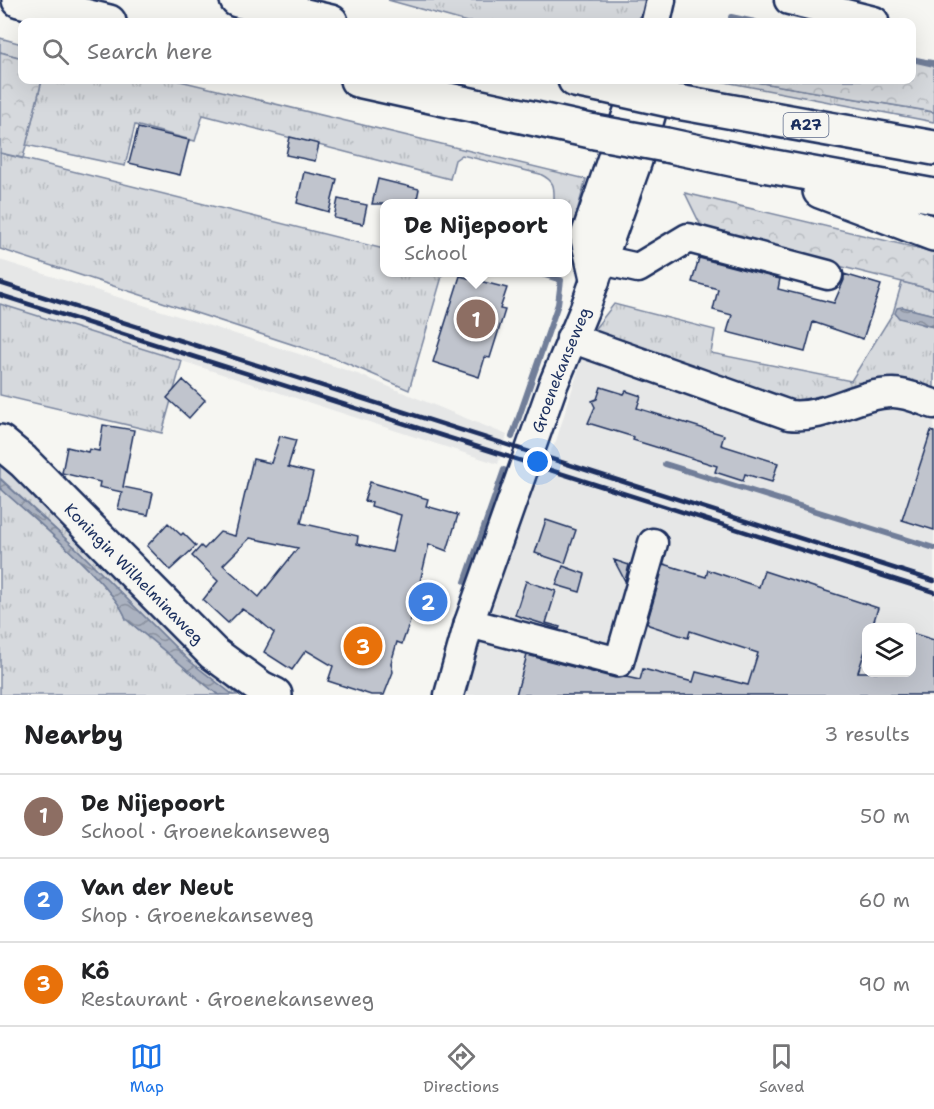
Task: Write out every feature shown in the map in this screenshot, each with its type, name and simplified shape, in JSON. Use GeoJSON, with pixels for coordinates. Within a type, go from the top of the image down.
{"type":"FeatureCollection","features":[{"type":"Feature","properties":{"kind":"main road"},"geometry":{"type":"LineString","coordinates":[[19,0],[93,18]]}},
{"type":"Feature","properties":{"kind":"main road"},"geometry":{"type":"LineString","coordinates":[[237,0],[314,18]]}},
{"type":"Feature","properties":{"kind":"main road"},"geometry":{"type":"LineString","coordinates":[[375,84],[595,132],[934,196]]}},
{"type":"Feature","properties":{"kind":"main road","name":"A27"},"geometry":{"type":"LineString","coordinates":[[600,84],[669,91],[934,148]]}},
{"type":"Feature","properties":{"kind":"main road"},"geometry":{"type":"LineString","coordinates":[[736,160],[934,234]]}},
{"type":"Feature","properties":{"kind":"main road","name":"Koningin Wilhelminaweg"},"geometry":{"type":"LineString","coordinates":[[0,442],[23,461],[213,653],[261,688],[275,695]]}},
{"type":"Feature","properties":{"kind":"street"},"geometry":{"type":"LineString","coordinates":[[657,18],[661,0]]}},
{"type":"Feature","properties":{"kind":"street"},"geometry":{"type":"LineString","coordinates":[[675,18],[679,0]]}},
{"type":"Feature","properties":{"kind":"street"},"geometry":{"type":"LineString","coordinates":[[789,0],[862,18]]}},
{"type":"Feature","properties":{"kind":"street"},"geometry":{"type":"LineString","coordinates":[[638,84],[585,237],[599,271],[638,268],[688,238],[828,274]]}},
{"type":"Feature","properties":{"kind":"street","name":"Groenekanseweg"},"geometry":{"type":"LineString","coordinates":[[449,695],[469,623],[553,385],[599,271],[637,162],[669,91]]}},
{"type":"Feature","properties":{"kind":"street"},"geometry":{"type":"LineString","coordinates":[[572,338],[789,415],[804,417],[875,395],[894,393],[934,404]]}},
{"type":"Feature","properties":{"kind":"street"},"geometry":{"type":"LineString","coordinates":[[469,623],[619,662],[653,543]]}},
{"type":"Feature","properties":{"kind":"shaded area"},"geometry":{"type":"Polygon","coordinates":[[[0,260],[363,376],[507,435],[498,464],[0,304],[0,260]]]}},
{"type":"Feature","properties":{"kind":"shaded area"},"geometry":{"type":"Polygon","coordinates":[[[589,336],[789,402],[898,380],[934,391],[934,695],[463,695],[537,476],[556,441],[589,336]]]}},
{"type":"Feature","properties":{"kind":"green space"},"geometry":{"type":"Polygon","coordinates":[[[388,0],[648,0],[639,18],[453,18],[388,0]]]}},
{"type":"Feature","properties":{"kind":"green space"},"geometry":{"type":"Polygon","coordinates":[[[0,38],[18,43],[18,57],[0,52],[0,38]]]}},
{"type":"Feature","properties":{"kind":"green space"},"geometry":{"type":"Polygon","coordinates":[[[0,52],[18,57],[18,84],[41,84],[23,158],[0,153],[0,52]]]}},
{"type":"Feature","properties":{"kind":"green space"},"geometry":{"type":"Polygon","coordinates":[[[916,59],[934,61],[934,112],[768,84],[916,84],[916,59]]]}},
{"type":"Feature","properties":{"kind":"green space"},"geometry":{"type":"Polygon","coordinates":[[[41,84],[193,84],[586,179],[572,230],[572,199],[554,199],[554,189],[549,180],[540,174],[462,155],[455,160],[450,179],[203,115],[195,141],[135,125],[125,166],[26,145],[41,84]]]}},
{"type":"Feature","properties":{"kind":"green space"},"geometry":{"type":"Polygon","coordinates":[[[736,84],[768,84],[934,112],[934,122],[736,84]]]}},
{"type":"Feature","properties":{"kind":"green space"},"geometry":{"type":"Polygon","coordinates":[[[0,153],[380,248],[380,277],[442,277],[409,390],[337,359],[0,249],[0,153]]]}},
{"type":"Feature","properties":{"kind":"green space"},"geometry":{"type":"Polygon","coordinates":[[[685,193],[934,252],[934,290],[704,232],[685,193]]]}},
{"type":"Feature","properties":{"kind":"green space"},"geometry":{"type":"Polygon","coordinates":[[[902,282],[934,290],[934,315],[902,307],[921,324],[934,327],[934,391],[898,380],[789,402],[589,336],[614,304],[715,330],[711,353],[851,381],[893,313],[902,282]]]}},
{"type":"Feature","properties":{"kind":"green space"},"geometry":{"type":"Polygon","coordinates":[[[0,304],[182,361],[162,433],[0,395],[0,304]]]}},
{"type":"Feature","properties":{"kind":"green space"},"geometry":{"type":"Polygon","coordinates":[[[0,463],[54,511],[237,695],[233,695],[188,660],[78,550],[0,478],[0,463]]]}},
{"type":"Feature","properties":{"kind":"green space"},"geometry":{"type":"Polygon","coordinates":[[[0,488],[90,571],[119,605],[126,619],[218,695],[0,695],[0,488]]]}},
{"type":"Feature","properties":{"kind":"water"},"geometry":{"type":"Polygon","coordinates":[[[902,307],[934,315],[934,327],[899,318],[895,313],[897,308],[902,307]]]}},
{"type":"Feature","properties":{"kind":"water"},"geometry":{"type":"Polygon","coordinates":[[[0,479],[78,550],[188,660],[233,695],[219,695],[126,619],[107,589],[90,571],[0,488],[0,479]]]}},
{"type":"Feature","properties":{"kind":"building"},"geometry":{"type":"Polygon","coordinates":[[[138,128],[189,140],[180,175],[129,163],[138,128]]]}},
{"type":"Feature","properties":{"kind":"building"},"geometry":{"type":"Polygon","coordinates":[[[290,137],[319,144],[315,161],[286,155],[290,137]]]}},
{"type":"Feature","properties":{"kind":"building"},"geometry":{"type":"Polygon","coordinates":[[[304,172],[337,179],[329,212],[297,203],[304,172]]]}},
{"type":"Feature","properties":{"kind":"building"},"geometry":{"type":"Polygon","coordinates":[[[378,179],[419,189],[417,199],[380,199],[380,204],[372,204],[378,179]]]}},
{"type":"Feature","properties":{"kind":"building"},"geometry":{"type":"Polygon","coordinates":[[[338,199],[367,205],[363,224],[334,218],[338,199]]]}},
{"type":"Feature","properties":{"kind":"building"},"geometry":{"type":"Polygon","coordinates":[[[699,258],[780,279],[778,289],[834,303],[844,280],[844,274],[881,285],[863,339],[813,322],[805,352],[727,332],[732,315],[713,310],[718,289],[692,282],[699,258]]]}},
{"type":"Feature","properties":{"kind":"building"},"geometry":{"type":"Polygon","coordinates":[[[460,277],[507,288],[500,309],[505,310],[490,358],[485,357],[479,377],[433,362],[460,277]]]}},
{"type":"Feature","properties":{"kind":"building"},"geometry":{"type":"Polygon","coordinates":[[[183,380],[205,400],[189,418],[167,398],[183,380]]]}},
{"type":"Feature","properties":{"kind":"building"},"geometry":{"type":"Polygon","coordinates":[[[601,387],[641,396],[637,408],[724,435],[721,445],[778,463],[772,482],[745,474],[743,481],[715,472],[717,466],[633,440],[634,437],[588,423],[595,407],[592,401],[597,399],[601,387]]]}},
{"type":"Feature","properties":{"kind":"building"},"geometry":{"type":"Polygon","coordinates":[[[103,425],[134,430],[123,487],[153,493],[148,515],[118,509],[122,492],[99,487],[100,482],[62,473],[67,447],[88,452],[89,449],[99,451],[103,425]]]}},
{"type":"Feature","properties":{"kind":"building"},"geometry":{"type":"Polygon","coordinates":[[[931,431],[934,432],[934,530],[902,520],[931,431]]]}},
{"type":"Feature","properties":{"kind":"building"},"geometry":{"type":"Polygon","coordinates":[[[280,436],[296,440],[288,467],[313,473],[301,523],[358,536],[357,544],[392,552],[401,515],[371,506],[372,502],[364,501],[370,482],[428,499],[426,506],[458,515],[447,551],[429,544],[420,582],[442,587],[434,621],[412,616],[402,644],[397,642],[391,663],[393,672],[384,695],[371,695],[328,681],[333,666],[306,650],[292,670],[264,652],[274,633],[259,620],[242,609],[228,623],[203,600],[218,581],[192,556],[201,546],[204,549],[220,532],[235,536],[253,459],[271,463],[280,436]],[[250,538],[223,565],[259,597],[298,548],[250,538]]]}},
{"type":"Feature","properties":{"kind":"building"},"geometry":{"type":"Polygon","coordinates":[[[546,520],[576,530],[565,563],[535,553],[546,520]]]}},
{"type":"Feature","properties":{"kind":"building"},"geometry":{"type":"Polygon","coordinates":[[[168,523],[196,546],[170,570],[147,546],[168,523]]]}},
{"type":"Feature","properties":{"kind":"building"},"geometry":{"type":"Polygon","coordinates":[[[614,560],[629,565],[625,581],[614,560]]]}},
{"type":"Feature","properties":{"kind":"building"},"geometry":{"type":"Polygon","coordinates":[[[664,564],[706,577],[708,570],[759,587],[764,571],[878,608],[873,623],[862,623],[862,660],[858,672],[862,672],[862,677],[916,677],[916,634],[934,640],[934,695],[516,695],[527,655],[615,678],[626,677],[640,680],[643,669],[693,682],[696,672],[748,685],[758,653],[690,631],[688,638],[647,623],[664,564]]]}},
{"type":"Feature","properties":{"kind":"building"},"geometry":{"type":"Polygon","coordinates":[[[563,566],[585,574],[580,592],[556,585],[563,566]]]}},
{"type":"Feature","properties":{"kind":"building"},"geometry":{"type":"Polygon","coordinates":[[[526,581],[556,591],[546,623],[560,627],[559,629],[515,615],[526,581]]]}},
{"type":"Feature","properties":{"kind":"waterway"},"geometry":{"type":"LineString","coordinates":[[731,17],[736,18]]}},
{"type":"Feature","properties":{"kind":"waterway"},"geometry":{"type":"LineString","coordinates":[[916,60],[934,64]]}},
{"type":"Feature","properties":{"kind":"waterway"},"geometry":{"type":"LineString","coordinates":[[512,437],[558,304],[561,280],[551,277]]}},
{"type":"Feature","properties":{"kind":"waterway"},"geometry":{"type":"LineString","coordinates":[[665,464],[934,548]]}},
{"type":"Feature","properties":{"kind":"waterway"},"geometry":{"type":"LineString","coordinates":[[465,582],[504,470]]}},
{"type":"Feature","properties":{"kind":"railway"},"geometry":{"type":"LineString","coordinates":[[0,283],[934,581]]}},
{"type":"Feature","properties":{"kind":"railway"},"geometry":{"type":"LineString","coordinates":[[0,295],[934,592]]}},
{"type":"Feature","properties":{"kind":"place","name":"De Nijepoort"},"geometry":{"type":"Point","coordinates":[476,319]}},
{"type":"Feature","properties":{"kind":"place","name":"Van der Neut"},"geometry":{"type":"Point","coordinates":[428,602]}},
{"type":"Feature","properties":{"kind":"place","name":"Kô"},"geometry":{"type":"Point","coordinates":[363,646]}}]}
